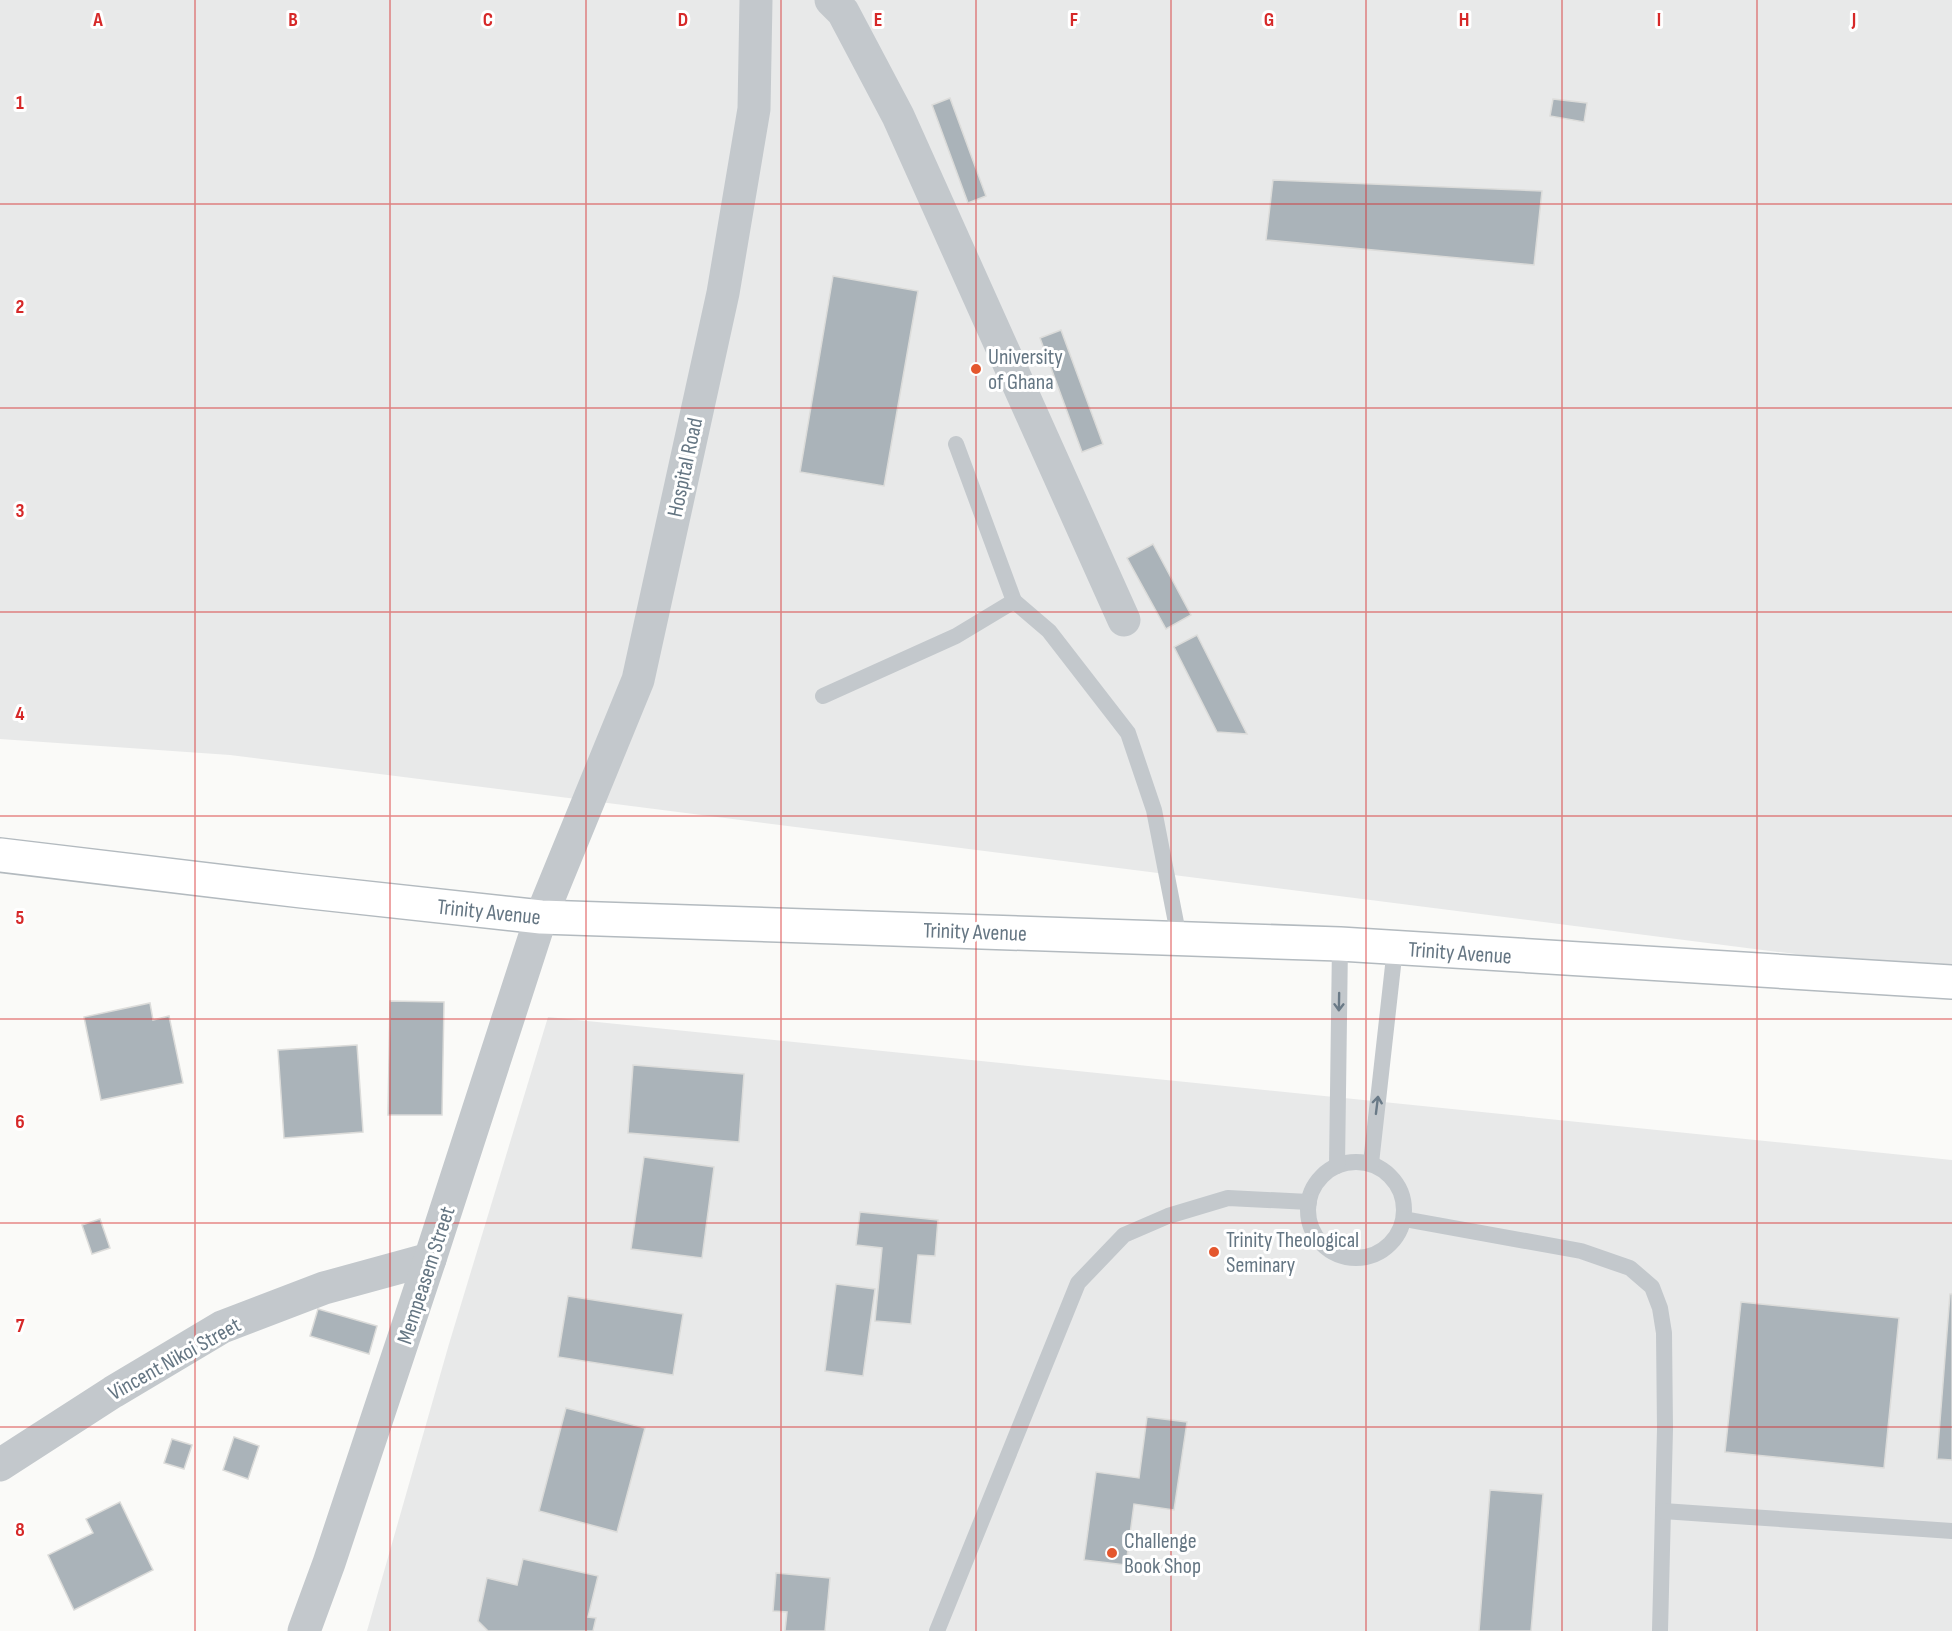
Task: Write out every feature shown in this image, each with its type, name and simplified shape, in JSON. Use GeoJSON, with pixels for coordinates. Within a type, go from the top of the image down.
{"type":"FeatureCollection","features":[{"type":"Feature","properties":{"kind":"street","name":"Hospital Road"},"geometry":{"type":"LineString","coordinates":[[541,917],[638,680],[723,293],[754,110],[756,0]]}},
{"type":"Feature","properties":{"kind":"street"},"geometry":{"type":"LineString","coordinates":[[831,0],[843,12],[898,116],[1124,620]]}},
{"type":"Feature","properties":{"kind":"street","name":"Trinity Avenue"},"geometry":{"type":"LineString","coordinates":[[0,855],[541,917],[1340,944],[1952,982]]}},
{"type":"Feature","properties":{"kind":"street","name":"Mempeasem Street"},"geometry":{"type":"LineString","coordinates":[[304,1631],[430,1259],[541,917]]}},
{"type":"Feature","properties":{"kind":"street","name":"Vincent Nikoi Street"},"geometry":{"type":"LineString","coordinates":[[0,1465],[113,1392],[222,1327],[324,1288],[430,1259]]}},
{"type":"Feature","properties":{"kind":"lane"},"geometry":{"type":"LineString","coordinates":[[956,444],[1014,601],[1049,631],[1128,733],[1154,810],[1179,938]]}},
{"type":"Feature","properties":{"kind":"lane"},"geometry":{"type":"LineString","coordinates":[[823,696],[956,636],[1014,601]]}},
{"type":"Feature","properties":{"kind":"lane"},"geometry":{"type":"LineString","coordinates":[[1337,1166],[1340,944]]}},
{"type":"Feature","properties":{"kind":"lane"},"geometry":{"type":"LineString","coordinates":[[1371,1163],[1395,948]]}},
{"type":"Feature","properties":{"kind":"lane"},"geometry":{"type":"LineString","coordinates":[[1348,1161],[1371,1163],[1390,1176],[1402,1196],[1404,1219],[1394,1241],[1375,1255],[1352,1258],[1330,1251],[1314,1234],[1307,1212],[1312,1189],[1327,1170],[1348,1161]]}},
{"type":"Feature","properties":{"kind":"lane"},"geometry":{"type":"LineString","coordinates":[[937,1631],[1078,1283],[1124,1235],[1168,1216],[1228,1198],[1310,1202]]}},
{"type":"Feature","properties":{"kind":"lane"},"geometry":{"type":"LineString","coordinates":[[1404,1219],[1581,1251],[1630,1268],[1652,1287],[1660,1308],[1664,1333],[1665,1430],[1660,1631]]}},
{"type":"Feature","properties":{"kind":"lane"},"geometry":{"type":"LineString","coordinates":[[1663,1511],[1952,1531]]}},
{"type":"Feature","properties":{"kind":"shaded area","name":"University of Ghana"},"geometry":{"type":"Polygon","coordinates":[[[0,0],[1952,0],[1952,974],[230,755],[0,739],[0,0]]]}},
{"type":"Feature","properties":{"kind":"shaded area","name":"Trinity Theological Seminary"},"geometry":{"type":"Polygon","coordinates":[[[548,1017],[1952,1160],[1952,1631],[367,1631],[449,1344],[548,1017]]]}},
{"type":"Feature","properties":{"kind":"building"},"geometry":{"type":"Polygon","coordinates":[[[950,98],[986,196],[968,203],[932,105],[950,98]]]}},
{"type":"Feature","properties":{"kind":"building"},"geometry":{"type":"Polygon","coordinates":[[[1553,99],[1587,103],[1584,122],[1550,116],[1553,99]]]}},
{"type":"Feature","properties":{"kind":"building"},"geometry":{"type":"Polygon","coordinates":[[[1273,180],[1542,191],[1534,265],[1266,240],[1273,180]]]}},
{"type":"Feature","properties":{"kind":"building"},"geometry":{"type":"Polygon","coordinates":[[[833,276],[918,291],[884,486],[800,472],[833,276]]]}},
{"type":"Feature","properties":{"kind":"building"},"geometry":{"type":"Polygon","coordinates":[[[1061,330],[1103,444],[1082,452],[1040,338],[1061,330]]]}},
{"type":"Feature","properties":{"kind":"building"},"geometry":{"type":"Polygon","coordinates":[[[1153,544],[1191,615],[1166,629],[1127,558],[1153,544]]]}},
{"type":"Feature","properties":{"kind":"building"},"geometry":{"type":"Polygon","coordinates":[[[1197,635],[1247,734],[1217,732],[1174,647],[1197,635]]]}},
{"type":"Feature","properties":{"kind":"building"},"geometry":{"type":"Polygon","coordinates":[[[390,1001],[444,1002],[442,1115],[388,1115],[390,1001]]]}},
{"type":"Feature","properties":{"kind":"building"},"geometry":{"type":"Polygon","coordinates":[[[150,1003],[153,1020],[169,1016],[183,1083],[101,1100],[84,1017],[150,1003]]]}},
{"type":"Feature","properties":{"kind":"building"},"geometry":{"type":"Polygon","coordinates":[[[357,1045],[363,1132],[284,1138],[278,1050],[357,1045]]]}},
{"type":"Feature","properties":{"kind":"building"},"geometry":{"type":"Polygon","coordinates":[[[633,1065],[744,1074],[739,1142],[628,1133],[633,1065]]]}},
{"type":"Feature","properties":{"kind":"building"},"geometry":{"type":"Polygon","coordinates":[[[644,1157],[714,1167],[702,1258],[631,1249],[644,1157]]]}},
{"type":"Feature","properties":{"kind":"building"},"geometry":{"type":"Polygon","coordinates":[[[860,1212],[938,1220],[935,1256],[918,1255],[911,1324],[875,1321],[882,1248],[856,1245],[860,1212]]]}},
{"type":"Feature","properties":{"kind":"building"},"geometry":{"type":"Polygon","coordinates":[[[100,1219],[110,1248],[92,1254],[82,1225],[100,1219]]]}},
{"type":"Feature","properties":{"kind":"building"},"geometry":{"type":"Polygon","coordinates":[[[836,1284],[875,1289],[863,1376],[825,1371],[836,1284]]]}},
{"type":"Feature","properties":{"kind":"building"},"geometry":{"type":"Polygon","coordinates":[[[1950,1294],[1952,1294],[1952,1460],[1937,1459],[1950,1294]]]}},
{"type":"Feature","properties":{"kind":"building"},"geometry":{"type":"Polygon","coordinates":[[[568,1296],[683,1314],[673,1375],[558,1357],[568,1296]]]}},
{"type":"Feature","properties":{"kind":"building"},"geometry":{"type":"Polygon","coordinates":[[[1741,1302],[1899,1318],[1884,1468],[1725,1452],[1741,1302]]]}},
{"type":"Feature","properties":{"kind":"building"},"geometry":{"type":"Polygon","coordinates":[[[318,1309],[377,1326],[369,1354],[310,1336],[318,1309]]]}},
{"type":"Feature","properties":{"kind":"building"},"geometry":{"type":"Polygon","coordinates":[[[566,1408],[645,1428],[617,1532],[539,1511],[566,1408]]]}},
{"type":"Feature","properties":{"kind":"building"},"geometry":{"type":"Polygon","coordinates":[[[1147,1417],[1187,1422],[1174,1510],[1134,1504],[1126,1565],[1084,1560],[1096,1472],[1139,1478],[1147,1417]]]}},
{"type":"Feature","properties":{"kind":"building"},"geometry":{"type":"Polygon","coordinates":[[[234,1437],[259,1446],[248,1479],[223,1470],[234,1437]]]}},
{"type":"Feature","properties":{"kind":"building"},"geometry":{"type":"Polygon","coordinates":[[[172,1439],[192,1445],[184,1469],[164,1463],[172,1439]]]}},
{"type":"Feature","properties":{"kind":"building"},"geometry":{"type":"Polygon","coordinates":[[[1490,1490],[1543,1494],[1531,1631],[1479,1631],[1490,1490]]]}},
{"type":"Feature","properties":{"kind":"building"},"geometry":{"type":"Polygon","coordinates":[[[120,1502],[153,1570],[74,1610],[48,1555],[93,1533],[86,1519],[120,1502]]]}},
{"type":"Feature","properties":{"kind":"building"},"geometry":{"type":"Polygon","coordinates":[[[523,1559],[598,1576],[588,1617],[596,1618],[593,1631],[488,1631],[478,1621],[487,1578],[517,1585],[523,1559]]]}},
{"type":"Feature","properties":{"kind":"building"},"geometry":{"type":"Polygon","coordinates":[[[776,1573],[830,1578],[825,1631],[785,1631],[787,1612],[773,1611],[776,1573]]]}},
{"type":"Feature","properties":{"kind":"place","name":"University of Ghana"},"geometry":{"type":"Point","coordinates":[976,369]}},
{"type":"Feature","properties":{"kind":"place","name":"Trinity Theological Seminary"},"geometry":{"type":"Point","coordinates":[1214,1252]}},
{"type":"Feature","properties":{"kind":"place","name":"Challenge Book Shop"},"geometry":{"type":"Point","coordinates":[1112,1553]}}]}
